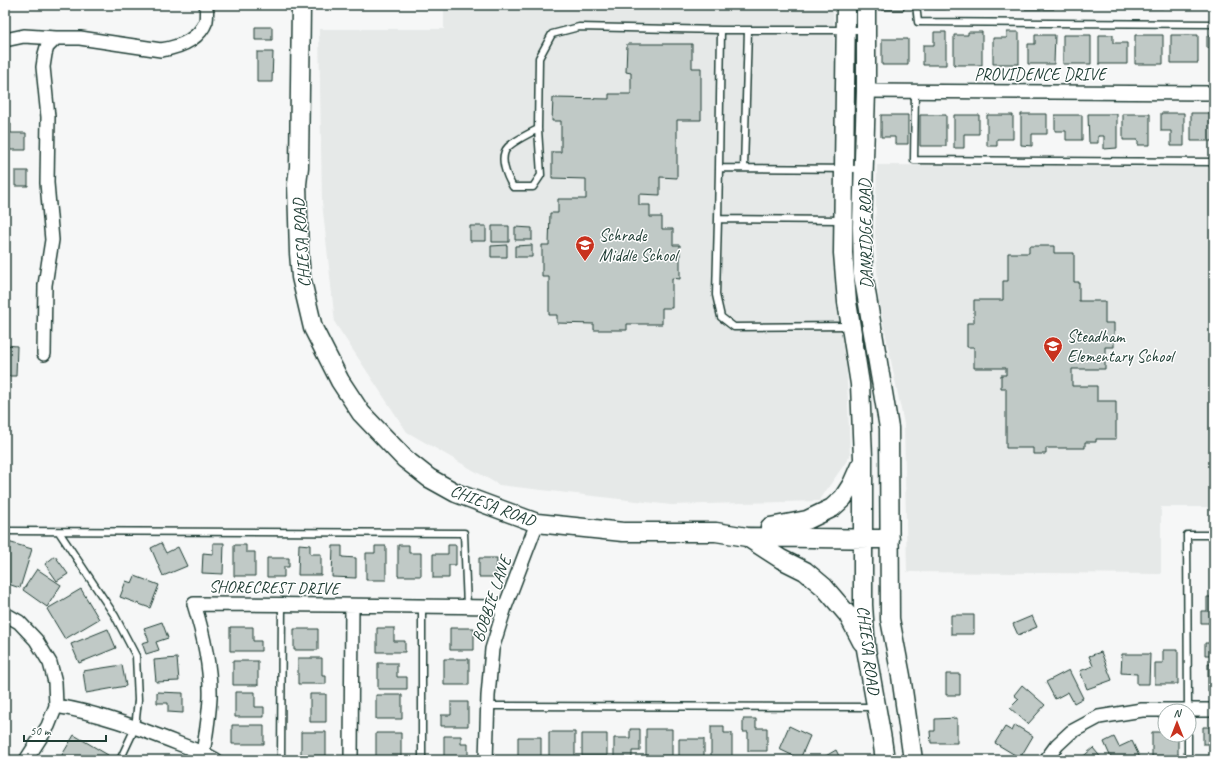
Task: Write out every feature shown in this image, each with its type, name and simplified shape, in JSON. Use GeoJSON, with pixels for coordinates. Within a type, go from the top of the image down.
{"type":"FeatureCollection","features":[{"type":"Feature","properties":{"kind":"main road","name":"CHIESA ROAD"},"geometry":{"type":"LineString","coordinates":[[301,5],[299,167],[297,184],[298,253],[301,277],[313,328],[340,381],[362,413],[406,459],[429,478],[456,493],[537,523],[623,532],[716,532],[748,527],[770,527],[890,533],[890,619],[901,676],[913,760]]}},
{"type":"Feature","properties":{"kind":"main road","name":"DANRIDGE ROAD"},"geometry":{"type":"LineString","coordinates":[[846,5],[843,254],[850,326],[860,384],[863,458],[863,532]]}},
{"type":"Feature","properties":{"kind":"main road","name":"DANRIDGE ROAD"},"geometry":{"type":"LineString","coordinates":[[866,5],[866,91],[862,227],[863,274],[890,441],[890,533]]}},
{"type":"Feature","properties":{"kind":"main road"},"geometry":{"type":"LineString","coordinates":[[860,384],[870,426],[881,436],[890,441]]}},
{"type":"Feature","properties":{"kind":"main road"},"geometry":{"type":"LineString","coordinates":[[770,527],[807,520],[832,508],[843,498],[852,484],[863,458]]}},
{"type":"Feature","properties":{"kind":"main road"},"geometry":{"type":"LineString","coordinates":[[863,486],[869,478],[879,470],[890,465]]}},
{"type":"Feature","properties":{"kind":"main road","name":"CHIESA ROAD"},"geometry":{"type":"LineString","coordinates":[[716,532],[748,537],[863,532]]}},
{"type":"Feature","properties":{"kind":"main road","name":"CHIESA ROAD"},"geometry":{"type":"LineString","coordinates":[[863,532],[862,605],[866,649],[885,760]]}},
{"type":"Feature","properties":{"kind":"main road"},"geometry":{"type":"LineString","coordinates":[[748,537],[781,559],[805,571],[824,587],[848,615],[866,649]]}},
{"type":"Feature","properties":{"kind":"street"},"geometry":{"type":"LineString","coordinates":[[5,40],[24,36],[80,38],[161,50],[172,48],[190,41],[198,33],[206,20],[206,5]]}},
{"type":"Feature","properties":{"kind":"street"},"geometry":{"type":"LineString","coordinates":[[44,354],[45,285],[52,240],[47,183],[48,117],[43,67],[45,54],[48,47],[56,38]]}},
{"type":"Feature","properties":{"kind":"street","name":"PROVIDENCE DRIVE"},"geometry":{"type":"LineString","coordinates":[[866,91],[1214,93]]}},
{"type":"Feature","properties":{"kind":"street","name":"BOBBIE LANE"},"geometry":{"type":"LineString","coordinates":[[486,760],[492,649],[505,607],[537,523]]}},
{"type":"Feature","properties":{"kind":"street","name":"SHORECREST DRIVE"},"geometry":{"type":"LineString","coordinates":[[203,753],[210,697],[208,665],[202,630],[194,604],[505,607]]}},
{"type":"Feature","properties":{"kind":"street"},"geometry":{"type":"LineString","coordinates":[[351,760],[352,606]]}},
{"type":"Feature","properties":{"kind":"street"},"geometry":{"type":"LineString","coordinates":[[5,614],[20,622],[36,640],[50,663],[55,682],[56,706],[48,726],[26,760]]}},
{"type":"Feature","properties":{"kind":"street"},"geometry":{"type":"LineString","coordinates":[[56,706],[80,710],[135,728],[203,753],[216,760]]}},
{"type":"Feature","properties":{"kind":"street"},"geometry":{"type":"LineString","coordinates":[[1046,760],[1057,745],[1071,732],[1099,717],[1136,710],[1157,710]]}},
{"type":"Feature","properties":{"kind":"street"},"geometry":{"type":"LineString","coordinates":[[1197,710],[1214,710]]}},
{"type":"Feature","properties":{"kind":"lane"},"geometry":{"type":"LineString","coordinates":[[916,5],[918,22],[1214,24]]}},
{"type":"Feature","properties":{"kind":"lane"},"geometry":{"type":"LineString","coordinates":[[538,128],[508,147],[504,157],[508,178],[513,187],[533,187],[541,175],[538,128],[539,58],[552,34],[580,27],[720,30],[866,30]]}},
{"type":"Feature","properties":{"kind":"lane"},"geometry":{"type":"LineString","coordinates":[[720,30],[716,295],[721,317],[734,327],[850,326]]}},
{"type":"Feature","properties":{"kind":"lane"},"geometry":{"type":"LineString","coordinates":[[744,168],[748,30]]}},
{"type":"Feature","properties":{"kind":"lane"},"geometry":{"type":"LineString","coordinates":[[915,92],[914,160],[1214,162]]}},
{"type":"Feature","properties":{"kind":"lane"},"geometry":{"type":"LineString","coordinates":[[719,168],[864,169]]}},
{"type":"Feature","properties":{"kind":"lane"},"geometry":{"type":"LineString","coordinates":[[718,219],[843,220]]}},
{"type":"Feature","properties":{"kind":"lane"},"geometry":{"type":"LineString","coordinates":[[5,531],[464,533],[467,606]]}},
{"type":"Feature","properties":{"kind":"lane"},"geometry":{"type":"LineString","coordinates":[[59,532],[115,616],[136,656],[138,700],[135,728],[120,760]]}},
{"type":"Feature","properties":{"kind":"lane"},"geometry":{"type":"LineString","coordinates":[[1188,703],[1187,535],[1214,535]]}},
{"type":"Feature","properties":{"kind":"lane"},"geometry":{"type":"LineString","coordinates":[[281,760],[282,604]]}},
{"type":"Feature","properties":{"kind":"lane"},"geometry":{"type":"LineString","coordinates":[[422,606],[422,760]]}},
{"type":"Feature","properties":{"kind":"lane"},"geometry":{"type":"LineString","coordinates":[[488,706],[877,707]]}},
{"type":"Feature","properties":{"kind":"lane"},"geometry":{"type":"LineString","coordinates":[[1188,743],[1188,760]]}},
{"type":"Feature","properties":{"kind":"shaded area","name":"Schrade Middle School"},"geometry":{"type":"Polygon","coordinates":[[[444,5],[833,5],[850,456],[819,501],[671,505],[499,485],[407,432],[335,323],[322,202],[319,29],[444,29],[444,5]]]}},
{"type":"Feature","properties":{"kind":"shaded area","name":"Steadham Elementary School"},"geometry":{"type":"Polygon","coordinates":[[[877,165],[1214,167],[1214,507],[1161,507],[1161,574],[907,572],[904,424],[879,302],[875,233],[877,165]]]}},
{"type":"Feature","properties":{"kind":"building"},"geometry":{"type":"Polygon","coordinates":[[[652,5],[682,5],[682,8],[652,8],[652,5]]]}},
{"type":"Feature","properties":{"kind":"building"},"geometry":{"type":"Polygon","coordinates":[[[882,5],[904,5],[904,10],[882,10],[882,5]]]}},
{"type":"Feature","properties":{"kind":"building"},"geometry":{"type":"Polygon","coordinates":[[[934,5],[946,5],[946,9],[934,9],[934,5]]]}},
{"type":"Feature","properties":{"kind":"building"},"geometry":{"type":"Polygon","coordinates":[[[953,5],[981,5],[981,9],[953,9],[953,5]]]}},
{"type":"Feature","properties":{"kind":"building"},"geometry":{"type":"Polygon","coordinates":[[[989,5],[1017,5],[1017,8],[989,8],[989,5]]]}},
{"type":"Feature","properties":{"kind":"building"},"geometry":{"type":"Polygon","coordinates":[[[1025,5],[1054,5],[1054,9],[1025,9],[1025,5]]]}},
{"type":"Feature","properties":{"kind":"building"},"geometry":{"type":"Polygon","coordinates":[[[1062,5],[1090,5],[1090,8],[1062,8],[1062,5]]]}},
{"type":"Feature","properties":{"kind":"building"},"geometry":{"type":"Polygon","coordinates":[[[1114,5],[1127,5],[1127,8],[1114,8],[1114,5]]]}},
{"type":"Feature","properties":{"kind":"building"},"geometry":{"type":"Polygon","coordinates":[[[1135,5],[1163,5],[1163,8],[1135,8],[1135,5]]]}},
{"type":"Feature","properties":{"kind":"building"},"geometry":{"type":"Polygon","coordinates":[[[255,27],[272,27],[272,40],[255,40],[255,27]]]}},
{"type":"Feature","properties":{"kind":"building"},"geometry":{"type":"Polygon","coordinates":[[[934,32],[946,32],[946,65],[923,65],[923,45],[934,45],[934,32]]]}},
{"type":"Feature","properties":{"kind":"building"},"geometry":{"type":"Polygon","coordinates":[[[968,32],[982,32],[982,65],[954,65],[954,35],[968,35],[968,32]]]}},
{"type":"Feature","properties":{"kind":"building"},"geometry":{"type":"Polygon","coordinates":[[[1007,32],[1019,32],[1019,64],[993,64],[993,38],[1007,38],[1007,32]]]}},
{"type":"Feature","properties":{"kind":"building"},"geometry":{"type":"Polygon","coordinates":[[[1035,35],[1055,35],[1054,64],[1028,64],[1028,44],[1035,44],[1035,35]]]}},
{"type":"Feature","properties":{"kind":"building"},"geometry":{"type":"Polygon","coordinates":[[[1063,35],[1091,35],[1091,64],[1063,64],[1063,35]]]}},
{"type":"Feature","properties":{"kind":"building"},"geometry":{"type":"Polygon","coordinates":[[[1099,35],[1113,35],[1113,43],[1127,43],[1127,64],[1099,64],[1099,35]]]}},
{"type":"Feature","properties":{"kind":"building"},"geometry":{"type":"Polygon","coordinates":[[[1135,35],[1163,35],[1163,64],[1135,64],[1135,35]]]}},
{"type":"Feature","properties":{"kind":"building"},"geometry":{"type":"Polygon","coordinates":[[[1171,35],[1198,35],[1198,63],[1171,63],[1171,35]]]}},
{"type":"Feature","properties":{"kind":"building"},"geometry":{"type":"Polygon","coordinates":[[[1207,36],[1214,36],[1214,48],[1207,48],[1207,36]]]}},
{"type":"Feature","properties":{"kind":"building"},"geometry":{"type":"Polygon","coordinates":[[[882,39],[908,39],[908,65],[882,65],[882,39]]]}},
{"type":"Feature","properties":{"kind":"building"},"geometry":{"type":"Polygon","coordinates":[[[627,44],[692,44],[692,68],[701,68],[701,120],[677,120],[677,178],[660,177],[660,195],[639,194],[639,205],[650,205],[650,217],[662,217],[662,229],[673,229],[673,245],[680,245],[680,279],[672,278],[672,308],[662,308],[662,324],[627,324],[627,330],[594,330],[594,324],[557,323],[557,315],[549,315],[549,277],[542,277],[542,245],[549,245],[550,213],[558,213],[558,199],[586,199],[586,179],[552,178],[552,152],[561,152],[561,121],[552,121],[553,98],[609,99],[609,94],[631,94],[631,73],[626,72],[627,44]]]}},
{"type":"Feature","properties":{"kind":"building"},"geometry":{"type":"Polygon","coordinates":[[[257,52],[273,52],[272,82],[257,82],[257,52]]]}},
{"type":"Feature","properties":{"kind":"building"},"geometry":{"type":"Polygon","coordinates":[[[1161,113],[1184,113],[1184,146],[1171,146],[1171,131],[1161,131],[1161,113]]]}},
{"type":"Feature","properties":{"kind":"building"},"geometry":{"type":"Polygon","coordinates":[[[1191,113],[1214,113],[1214,141],[1191,141],[1191,113]]]}},
{"type":"Feature","properties":{"kind":"building"},"geometry":{"type":"Polygon","coordinates":[[[1021,114],[1047,114],[1047,134],[1032,134],[1032,146],[1021,145],[1021,114]]]}},
{"type":"Feature","properties":{"kind":"building"},"geometry":{"type":"Polygon","coordinates":[[[1088,114],[1117,114],[1117,148],[1104,149],[1104,136],[1098,136],[1098,143],[1089,143],[1088,114]]]}},
{"type":"Feature","properties":{"kind":"building"},"geometry":{"type":"Polygon","coordinates":[[[1123,114],[1150,114],[1150,145],[1138,145],[1138,140],[1123,140],[1123,114]]]}},
{"type":"Feature","properties":{"kind":"building"},"geometry":{"type":"Polygon","coordinates":[[[881,115],[908,115],[908,144],[895,144],[895,137],[881,137],[881,115]]]}},
{"type":"Feature","properties":{"kind":"building"},"geometry":{"type":"Polygon","coordinates":[[[920,115],[946,115],[946,146],[920,146],[920,115]]]}},
{"type":"Feature","properties":{"kind":"building"},"geometry":{"type":"Polygon","coordinates":[[[954,115],[979,115],[979,134],[964,134],[964,148],[954,148],[954,115]]]}},
{"type":"Feature","properties":{"kind":"building"},"geometry":{"type":"Polygon","coordinates":[[[987,115],[1013,115],[1013,139],[997,139],[997,146],[987,146],[987,115]]]}},
{"type":"Feature","properties":{"kind":"building"},"geometry":{"type":"Polygon","coordinates":[[[1055,115],[1082,115],[1082,140],[1066,140],[1066,131],[1055,131],[1055,115]]]}},
{"type":"Feature","properties":{"kind":"building"},"geometry":{"type":"Polygon","coordinates":[[[5,124],[11,124],[11,133],[26,133],[26,150],[5,150],[5,124]]]}},
{"type":"Feature","properties":{"kind":"building"},"geometry":{"type":"Polygon","coordinates":[[[15,171],[28,171],[28,186],[15,186],[15,171]]]}},
{"type":"Feature","properties":{"kind":"building"},"geometry":{"type":"Polygon","coordinates":[[[470,226],[486,226],[486,241],[470,241],[470,226]]]}},
{"type":"Feature","properties":{"kind":"building"},"geometry":{"type":"Polygon","coordinates":[[[492,226],[509,226],[509,242],[492,242],[492,226]]]}},
{"type":"Feature","properties":{"kind":"building"},"geometry":{"type":"Polygon","coordinates":[[[515,227],[532,228],[532,240],[515,240],[515,227]]]}},
{"type":"Feature","properties":{"kind":"building"},"geometry":{"type":"Polygon","coordinates":[[[507,245],[507,257],[491,257],[491,246],[507,245]]]}},
{"type":"Feature","properties":{"kind":"building"},"geometry":{"type":"Polygon","coordinates":[[[532,245],[532,257],[515,257],[515,246],[532,245]]]}},
{"type":"Feature","properties":{"kind":"building"},"geometry":{"type":"Polygon","coordinates":[[[1029,246],[1054,246],[1054,253],[1074,253],[1074,282],[1079,282],[1079,301],[1105,301],[1105,323],[1114,323],[1114,347],[1105,347],[1105,369],[1072,369],[1072,386],[1097,386],[1097,401],[1116,401],[1116,439],[1096,439],[1096,442],[1085,442],[1085,448],[1046,448],[1046,454],[1033,454],[1033,448],[1006,448],[1006,388],[1001,388],[1001,375],[1006,375],[1006,368],[974,368],[974,347],[967,347],[967,323],[974,323],[974,300],[1003,300],[1003,281],[1008,281],[1008,253],[1029,253],[1029,246]]]}},
{"type":"Feature","properties":{"kind":"building"},"geometry":{"type":"Polygon","coordinates":[[[5,345],[17,346],[16,376],[5,376],[5,345]]]}},
{"type":"Feature","properties":{"kind":"building"},"geometry":{"type":"Polygon","coordinates":[[[8,542],[32,549],[20,588],[5,583],[5,550],[8,542]]]}},
{"type":"Feature","properties":{"kind":"building"},"geometry":{"type":"Polygon","coordinates":[[[161,543],[166,553],[178,547],[187,566],[163,576],[151,548],[161,543]]]}},
{"type":"Feature","properties":{"kind":"building"},"geometry":{"type":"Polygon","coordinates":[[[213,543],[224,543],[223,574],[202,573],[203,553],[213,554],[213,543]]]}},
{"type":"Feature","properties":{"kind":"building"},"geometry":{"type":"Polygon","coordinates":[[[299,544],[310,545],[310,554],[321,554],[321,575],[298,575],[299,544]]]}},
{"type":"Feature","properties":{"kind":"building"},"geometry":{"type":"Polygon","coordinates":[[[234,545],[246,545],[246,552],[255,552],[255,576],[234,576],[234,545]]]}},
{"type":"Feature","properties":{"kind":"building"},"geometry":{"type":"Polygon","coordinates":[[[398,545],[409,545],[409,553],[421,553],[421,576],[398,576],[398,545]]]}},
{"type":"Feature","properties":{"kind":"building"},"geometry":{"type":"Polygon","coordinates":[[[448,545],[456,545],[456,565],[449,565],[449,578],[433,578],[433,554],[448,554],[448,545]]]}},
{"type":"Feature","properties":{"kind":"building"},"geometry":{"type":"Polygon","coordinates":[[[333,546],[342,546],[342,557],[356,558],[356,578],[332,577],[333,546]]]}},
{"type":"Feature","properties":{"kind":"building"},"geometry":{"type":"Polygon","coordinates":[[[375,546],[386,546],[386,580],[366,580],[366,553],[375,553],[375,546]]]}},
{"type":"Feature","properties":{"kind":"building"},"geometry":{"type":"Polygon","coordinates":[[[55,556],[68,574],[57,581],[45,564],[55,556]]]}},
{"type":"Feature","properties":{"kind":"building"},"geometry":{"type":"Polygon","coordinates":[[[267,558],[289,558],[289,567],[284,567],[284,577],[267,577],[267,558]]]}},
{"type":"Feature","properties":{"kind":"building"},"geometry":{"type":"Polygon","coordinates":[[[479,558],[497,558],[496,577],[479,577],[479,558]]]}},
{"type":"Feature","properties":{"kind":"building"},"geometry":{"type":"Polygon","coordinates":[[[37,569],[61,585],[47,607],[23,590],[37,569]]]}},
{"type":"Feature","properties":{"kind":"building"},"geometry":{"type":"Polygon","coordinates":[[[135,576],[159,585],[150,608],[120,597],[126,581],[132,583],[135,576]]]}},
{"type":"Feature","properties":{"kind":"building"},"geometry":{"type":"Polygon","coordinates":[[[81,589],[99,619],[65,639],[47,609],[81,589]]]}},
{"type":"Feature","properties":{"kind":"building"},"geometry":{"type":"Polygon","coordinates":[[[1207,597],[1214,597],[1214,623],[1201,623],[1201,611],[1207,611],[1207,597]]]}},
{"type":"Feature","properties":{"kind":"building"},"geometry":{"type":"Polygon","coordinates":[[[951,615],[974,615],[974,634],[951,634],[951,615]]]}},
{"type":"Feature","properties":{"kind":"building"},"geometry":{"type":"Polygon","coordinates":[[[1032,616],[1037,627],[1018,635],[1013,624],[1032,616]]]}},
{"type":"Feature","properties":{"kind":"building"},"geometry":{"type":"Polygon","coordinates":[[[162,622],[168,638],[156,642],[159,650],[146,654],[142,643],[149,641],[144,628],[162,622]]]}},
{"type":"Feature","properties":{"kind":"building"},"geometry":{"type":"Polygon","coordinates":[[[230,627],[253,627],[253,641],[261,641],[261,651],[230,651],[230,627]]]}},
{"type":"Feature","properties":{"kind":"building"},"geometry":{"type":"Polygon","coordinates":[[[377,628],[394,628],[394,641],[405,641],[405,652],[377,652],[377,628]]]}},
{"type":"Feature","properties":{"kind":"building"},"geometry":{"type":"Polygon","coordinates":[[[450,628],[474,628],[474,650],[450,650],[450,628]]]}},
{"type":"Feature","properties":{"kind":"building"},"geometry":{"type":"Polygon","coordinates":[[[108,629],[116,648],[79,663],[71,644],[108,629]]]}},
{"type":"Feature","properties":{"kind":"building"},"geometry":{"type":"Polygon","coordinates":[[[294,629],[318,629],[318,650],[294,650],[294,629]]]}},
{"type":"Feature","properties":{"kind":"building"},"geometry":{"type":"Polygon","coordinates":[[[1211,629],[1214,629],[1214,655],[1205,655],[1205,643],[1211,643],[1211,629]]]}},
{"type":"Feature","properties":{"kind":"building"},"geometry":{"type":"Polygon","coordinates":[[[1163,650],[1178,650],[1178,684],[1155,684],[1155,663],[1163,663],[1163,650]]]}},
{"type":"Feature","properties":{"kind":"building"},"geometry":{"type":"Polygon","coordinates":[[[1101,652],[1112,680],[1087,689],[1080,671],[1093,666],[1089,656],[1101,652]]]}},
{"type":"Feature","properties":{"kind":"building"},"geometry":{"type":"Polygon","coordinates":[[[1122,654],[1150,654],[1149,684],[1137,684],[1137,674],[1121,673],[1122,654]]]}},
{"type":"Feature","properties":{"kind":"building"},"geometry":{"type":"Polygon","coordinates":[[[177,658],[179,681],[156,682],[154,660],[177,658]]]}},
{"type":"Feature","properties":{"kind":"building"},"geometry":{"type":"Polygon","coordinates":[[[298,658],[322,658],[322,676],[326,676],[326,684],[298,684],[298,658]]]}},
{"type":"Feature","properties":{"kind":"building"},"geometry":{"type":"Polygon","coordinates":[[[444,659],[469,659],[469,685],[444,685],[444,659]]]}},
{"type":"Feature","properties":{"kind":"building"},"geometry":{"type":"Polygon","coordinates":[[[233,661],[258,661],[258,685],[233,685],[233,661]]]}},
{"type":"Feature","properties":{"kind":"building"},"geometry":{"type":"Polygon","coordinates":[[[378,663],[397,663],[397,677],[407,677],[407,689],[378,689],[378,663]]]}},
{"type":"Feature","properties":{"kind":"building"},"geometry":{"type":"Polygon","coordinates":[[[1208,664],[1214,664],[1214,692],[1208,692],[1208,664]]]}},
{"type":"Feature","properties":{"kind":"building"},"geometry":{"type":"Polygon","coordinates":[[[122,665],[126,686],[86,693],[83,671],[122,665]]]}},
{"type":"Feature","properties":{"kind":"building"},"geometry":{"type":"Polygon","coordinates":[[[1069,670],[1083,698],[1074,703],[1068,692],[1055,699],[1046,682],[1069,670]]]}},
{"type":"Feature","properties":{"kind":"building"},"geometry":{"type":"Polygon","coordinates":[[[946,674],[960,674],[960,695],[946,695],[946,674]]]}},
{"type":"Feature","properties":{"kind":"building"},"geometry":{"type":"Polygon","coordinates":[[[1022,685],[1045,705],[1028,724],[1010,708],[1019,699],[1014,695],[1022,685]]]}},
{"type":"Feature","properties":{"kind":"building"},"geometry":{"type":"Polygon","coordinates":[[[157,692],[183,693],[183,713],[168,712],[168,703],[157,703],[157,692]]]}},
{"type":"Feature","properties":{"kind":"building"},"geometry":{"type":"Polygon","coordinates":[[[235,692],[255,692],[255,707],[264,707],[264,717],[235,717],[235,692]]]}},
{"type":"Feature","properties":{"kind":"building"},"geometry":{"type":"Polygon","coordinates":[[[310,694],[326,694],[326,722],[310,722],[310,694]]]}},
{"type":"Feature","properties":{"kind":"building"},"geometry":{"type":"Polygon","coordinates":[[[376,695],[402,695],[402,719],[376,719],[376,695]]]}},
{"type":"Feature","properties":{"kind":"building"},"geometry":{"type":"Polygon","coordinates":[[[451,702],[468,702],[468,726],[441,726],[441,715],[451,715],[451,702]]]}},
{"type":"Feature","properties":{"kind":"building"},"geometry":{"type":"Polygon","coordinates":[[[957,718],[957,743],[931,743],[930,731],[935,731],[935,719],[957,718]]]}},
{"type":"Feature","properties":{"kind":"building"},"geometry":{"type":"Polygon","coordinates":[[[743,719],[756,719],[756,728],[767,728],[767,751],[748,751],[748,732],[743,732],[743,719]]]}},
{"type":"Feature","properties":{"kind":"building"},"geometry":{"type":"Polygon","coordinates":[[[232,725],[264,725],[264,744],[232,744],[232,725]]]}},
{"type":"Feature","properties":{"kind":"building"},"geometry":{"type":"Polygon","coordinates":[[[1015,725],[1033,736],[1020,758],[995,743],[1005,727],[1012,731],[1015,725]]]}},
{"type":"Feature","properties":{"kind":"building"},"geometry":{"type":"Polygon","coordinates":[[[711,726],[724,726],[724,733],[732,733],[732,757],[711,757],[711,726]]]}},
{"type":"Feature","properties":{"kind":"building"},"geometry":{"type":"Polygon","coordinates":[[[789,726],[810,736],[800,759],[779,749],[789,726]]]}},
{"type":"Feature","properties":{"kind":"building"},"geometry":{"type":"Polygon","coordinates":[[[1203,727],[1214,727],[1214,755],[1213,744],[1203,744],[1203,727]]]}},
{"type":"Feature","properties":{"kind":"building"},"geometry":{"type":"Polygon","coordinates":[[[630,729],[640,729],[640,751],[632,751],[632,758],[614,758],[614,738],[630,738],[630,729]]]}},
{"type":"Feature","properties":{"kind":"building"},"geometry":{"type":"Polygon","coordinates":[[[646,729],[672,729],[672,756],[646,756],[646,729]]]}},
{"type":"Feature","properties":{"kind":"building"},"geometry":{"type":"Polygon","coordinates":[[[301,732],[326,732],[326,756],[301,756],[301,732]]]}},
{"type":"Feature","properties":{"kind":"building"},"geometry":{"type":"Polygon","coordinates":[[[549,732],[575,732],[575,757],[549,757],[549,732]]]}},
{"type":"Feature","properties":{"kind":"building"},"geometry":{"type":"Polygon","coordinates":[[[1152,732],[1157,732],[1157,743],[1178,743],[1178,760],[1152,760],[1152,732]]]}},
{"type":"Feature","properties":{"kind":"building"},"geometry":{"type":"Polygon","coordinates":[[[376,733],[401,733],[401,757],[376,757],[376,733]]]}},
{"type":"Feature","properties":{"kind":"building"},"geometry":{"type":"Polygon","coordinates":[[[582,734],[607,734],[607,756],[582,756],[582,734]]]}},
{"type":"Feature","properties":{"kind":"building"},"geometry":{"type":"Polygon","coordinates":[[[74,735],[108,755],[106,760],[59,760],[74,735]]]}},
{"type":"Feature","properties":{"kind":"building"},"geometry":{"type":"Polygon","coordinates":[[[444,736],[461,736],[461,744],[468,744],[468,757],[444,757],[444,736]]]}},
{"type":"Feature","properties":{"kind":"building"},"geometry":{"type":"Polygon","coordinates":[[[518,737],[541,737],[541,757],[518,757],[518,737]]]}},
{"type":"Feature","properties":{"kind":"building"},"geometry":{"type":"Polygon","coordinates":[[[1114,737],[1119,747],[1132,741],[1141,760],[1112,760],[1104,742],[1114,737]]]}},
{"type":"Feature","properties":{"kind":"building"},"geometry":{"type":"Polygon","coordinates":[[[679,739],[704,739],[704,757],[679,757],[679,739]]]}},
{"type":"Feature","properties":{"kind":"building"},"geometry":{"type":"Polygon","coordinates":[[[1093,748],[1103,760],[1079,760],[1093,748]]]}},
{"type":"Feature","properties":{"kind":"building"},"geometry":{"type":"Polygon","coordinates":[[[836,750],[841,760],[819,760],[836,750]]]}},
{"type":"Feature","properties":{"kind":"place","name":"Schrade Middle School"},"geometry":{"type":"Point","coordinates":[585,262]}},
{"type":"Feature","properties":{"kind":"place","name":"Steadham Elementary School"},"geometry":{"type":"Point","coordinates":[1053,363]}}]}
